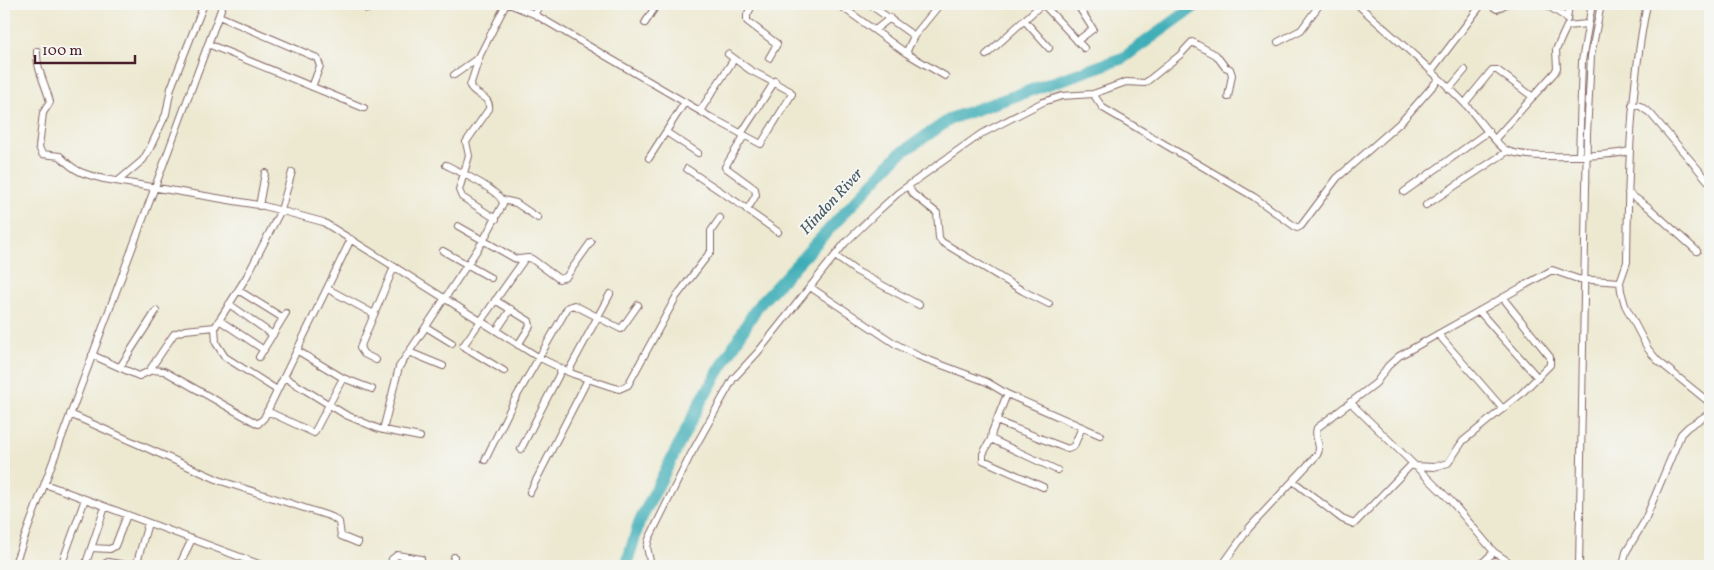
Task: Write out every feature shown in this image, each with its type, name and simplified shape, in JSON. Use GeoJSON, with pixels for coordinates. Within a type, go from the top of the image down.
{"type":"FeatureCollection","features":[{"type":"Feature","properties":{"kind":"street"},"geometry":{"type":"LineString","coordinates":[[118,181],[138,165],[150,148],[166,114],[171,88],[204,4]]}},
{"type":"Feature","properties":{"kind":"street"},"geometry":{"type":"LineString","coordinates":[[22,566],[15,565],[223,4]]}},
{"type":"Feature","properties":{"kind":"street"},"geometry":{"type":"LineString","coordinates":[[496,219],[459,195],[466,174],[469,152],[466,142],[489,109],[490,104],[470,86],[478,58],[507,4],[534,14],[700,111],[761,144],[792,97],[790,91],[775,81],[756,74],[728,54]]}},
{"type":"Feature","properties":{"kind":"street"},"geometry":{"type":"LineString","coordinates":[[534,14],[541,4]]}},
{"type":"Feature","properties":{"kind":"street"},"geometry":{"type":"LineString","coordinates":[[645,23],[657,4]]}},
{"type":"Feature","properties":{"kind":"street"},"geometry":{"type":"LineString","coordinates":[[754,4],[747,15],[748,21],[777,44],[769,58]]}},
{"type":"Feature","properties":{"kind":"street"},"geometry":{"type":"LineString","coordinates":[[838,4],[906,53],[945,76]]}},
{"type":"Feature","properties":{"kind":"street"},"geometry":{"type":"LineString","coordinates":[[869,4],[914,36]]}},
{"type":"Feature","properties":{"kind":"street"},"geometry":{"type":"LineString","coordinates":[[876,9],[881,4]]}},
{"type":"Feature","properties":{"kind":"street"},"geometry":{"type":"LineString","coordinates":[[906,53],[914,36],[940,4]]}},
{"type":"Feature","properties":{"kind":"street"},"geometry":{"type":"LineString","coordinates":[[986,55],[1043,4],[1084,48]]}},
{"type":"Feature","properties":{"kind":"street"},"geometry":{"type":"LineString","coordinates":[[1077,4],[1093,29],[1077,41]]}},
{"type":"Feature","properties":{"kind":"street"},"geometry":{"type":"LineString","coordinates":[[1278,42],[1301,30],[1320,4]]}},
{"type":"Feature","properties":{"kind":"street"},"geometry":{"type":"LineString","coordinates":[[1357,4],[1465,104],[1508,151]]}},
{"type":"Feature","properties":{"kind":"street"},"geometry":{"type":"LineString","coordinates":[[1431,71],[1482,4]]}},
{"type":"Feature","properties":{"kind":"street"},"geometry":{"type":"LineString","coordinates":[[1489,4],[1497,9],[1506,4]]}},
{"type":"Feature","properties":{"kind":"street"},"geometry":{"type":"LineString","coordinates":[[1545,4],[1568,21],[1588,24]]}},
{"type":"Feature","properties":{"kind":"street"},"geometry":{"type":"LineString","coordinates":[[1495,138],[1557,68],[1556,50],[1568,21],[1569,4]]}},
{"type":"Feature","properties":{"kind":"street"},"geometry":{"type":"LineString","coordinates":[[1579,156],[1582,61],[1592,4]]}},
{"type":"Feature","properties":{"kind":"street"},"geometry":{"type":"LineString","coordinates":[[1579,566],[1587,156],[1592,56],[1601,4]]}},
{"type":"Feature","properties":{"kind":"street"},"geometry":{"type":"LineString","coordinates":[[1647,4],[1640,37],[1632,104],[1626,262],[1620,282],[1625,305],[1648,349],[1657,360],[1710,403]]}},
{"type":"Feature","properties":{"kind":"street"},"geometry":{"type":"LineString","coordinates":[[218,16],[317,58],[320,66],[312,87]]}},
{"type":"Feature","properties":{"kind":"street"},"geometry":{"type":"LineString","coordinates":[[875,30],[890,18]]}},
{"type":"Feature","properties":{"kind":"street"},"geometry":{"type":"LineString","coordinates":[[1024,20],[1049,48]]}},
{"type":"Feature","properties":{"kind":"street"},"geometry":{"type":"LineString","coordinates":[[651,566],[647,547],[649,539],[724,393],[781,320],[853,234],[908,186],[981,134],[1043,102],[1073,94],[1093,94],[1118,84],[1145,84],[1180,55],[1192,42],[1219,57],[1225,67],[1230,69],[1232,75],[1228,97]]}},
{"type":"Feature","properties":{"kind":"street"},"geometry":{"type":"LineString","coordinates":[[208,44],[364,108]]}},
{"type":"Feature","properties":{"kind":"street"},"geometry":{"type":"LineString","coordinates":[[37,51],[37,66],[50,102],[44,113],[39,147],[42,154],[60,156],[69,166],[85,175],[281,210],[323,222],[482,320],[538,357],[565,371],[619,389],[628,385],[676,297],[711,251],[711,231],[720,218]]}},
{"type":"Feature","properties":{"kind":"street"},"geometry":{"type":"LineString","coordinates":[[454,75],[478,58]]}},
{"type":"Feature","properties":{"kind":"street"},"geometry":{"type":"LineString","coordinates":[[700,111],[734,59]]}},
{"type":"Feature","properties":{"kind":"street"},"geometry":{"type":"LineString","coordinates":[[1449,89],[1465,70]]}},
{"type":"Feature","properties":{"kind":"street"},"geometry":{"type":"LineString","coordinates":[[1465,104],[1492,70],[1496,70],[1533,96]]}},
{"type":"Feature","properties":{"kind":"street"},"geometry":{"type":"LineString","coordinates":[[1093,94],[1103,108],[1254,197],[1297,228],[1301,226],[1337,178],[1402,121],[1438,80]]}},
{"type":"Feature","properties":{"kind":"street"},"geometry":{"type":"LineString","coordinates":[[747,209],[756,192],[725,167],[775,81]]}},
{"type":"Feature","properties":{"kind":"street"},"geometry":{"type":"LineString","coordinates":[[649,158],[685,102]]}},
{"type":"Feature","properties":{"kind":"street"},"geometry":{"type":"LineString","coordinates":[[1632,104],[1640,106],[1650,114],[1708,182]]}},
{"type":"Feature","properties":{"kind":"street"},"geometry":{"type":"LineString","coordinates":[[1404,192],[1489,131]]}},
{"type":"Feature","properties":{"kind":"street"},"geometry":{"type":"LineString","coordinates":[[666,132],[698,153]]}},
{"type":"Feature","properties":{"kind":"street"},"geometry":{"type":"LineString","coordinates":[[1426,205],[1508,151],[1587,156],[1610,155],[1630,151]]}},
{"type":"Feature","properties":{"kind":"street"},"geometry":{"type":"LineString","coordinates":[[446,165],[466,174],[503,200],[516,203],[538,218]]}},
{"type":"Feature","properties":{"kind":"street"},"geometry":{"type":"LineString","coordinates":[[687,169],[778,232]]}},
{"type":"Feature","properties":{"kind":"street"},"geometry":{"type":"LineString","coordinates":[[277,390],[225,357],[216,343],[215,327],[238,290],[281,210],[292,172]]}},
{"type":"Feature","properties":{"kind":"street"},"geometry":{"type":"LineString","coordinates":[[259,206],[265,173]]}},
{"type":"Feature","properties":{"kind":"street"},"geometry":{"type":"LineString","coordinates":[[908,186],[913,194],[937,213],[939,238],[942,242],[1023,291],[1049,304]]}},
{"type":"Feature","properties":{"kind":"street"},"geometry":{"type":"LineString","coordinates":[[1628,193],[1647,206],[1697,251]]}},
{"type":"Feature","properties":{"kind":"street"},"geometry":{"type":"LineString","coordinates":[[383,430],[399,367],[483,241],[496,219],[503,200]]}},
{"type":"Feature","properties":{"kind":"street"},"geometry":{"type":"LineString","coordinates":[[458,226],[514,258],[524,260]]}},
{"type":"Feature","properties":{"kind":"street"},"geometry":{"type":"LineString","coordinates":[[92,355],[139,376],[157,369],[164,371],[254,423],[262,422],[351,239]]}},
{"type":"Feature","properties":{"kind":"street"},"geometry":{"type":"LineString","coordinates":[[504,371],[463,346],[524,260],[528,257],[532,258],[554,277],[564,279],[591,242]]}},
{"type":"Feature","properties":{"kind":"street"},"geometry":{"type":"LineString","coordinates":[[443,251],[491,278]]}},
{"type":"Feature","properties":{"kind":"street"},"geometry":{"type":"LineString","coordinates":[[835,256],[861,274],[919,305]]}},
{"type":"Feature","properties":{"kind":"street"},"geometry":{"type":"LineString","coordinates":[[376,360],[364,354],[360,348],[394,267]]}},
{"type":"Feature","properties":{"kind":"street"},"geometry":{"type":"LineString","coordinates":[[1225,566],[1226,560],[1249,528],[1319,451],[1319,443],[1315,433],[1316,428],[1376,383],[1399,356],[1552,270],[1584,280],[1620,282]]}},
{"type":"Feature","properties":{"kind":"street"},"geometry":{"type":"LineString","coordinates":[[810,287],[894,343],[941,366],[987,382],[1007,394],[1100,434]]}},
{"type":"Feature","properties":{"kind":"street"},"geometry":{"type":"LineString","coordinates":[[328,289],[374,314]]}},
{"type":"Feature","properties":{"kind":"street"},"geometry":{"type":"LineString","coordinates":[[238,290],[285,316],[259,357]]}},
{"type":"Feature","properties":{"kind":"street"},"geometry":{"type":"LineString","coordinates":[[521,449],[610,294]]}},
{"type":"Feature","properties":{"kind":"street"},"geometry":{"type":"LineString","coordinates":[[1413,465],[1434,467],[1448,463],[1463,441],[1538,378],[1550,365],[1550,357],[1503,298]]}},
{"type":"Feature","properties":{"kind":"street"},"geometry":{"type":"LineString","coordinates":[[494,300],[529,321],[530,326],[518,345]]}},
{"type":"Feature","properties":{"kind":"street"},"geometry":{"type":"LineString","coordinates":[[229,304],[273,334]]}},
{"type":"Feature","properties":{"kind":"street"},"geometry":{"type":"LineString","coordinates":[[484,460],[538,357],[568,307],[574,305],[621,329],[638,304]]}},
{"type":"Feature","properties":{"kind":"street"},"geometry":{"type":"LineString","coordinates":[[497,330],[510,309]]}},
{"type":"Feature","properties":{"kind":"street"},"geometry":{"type":"LineString","coordinates":[[120,367],[156,311]]}},
{"type":"Feature","properties":{"kind":"street"},"geometry":{"type":"LineString","coordinates":[[1479,311],[1538,378]]}},
{"type":"Feature","properties":{"kind":"street"},"geometry":{"type":"LineString","coordinates":[[219,320],[264,350]]}},
{"type":"Feature","properties":{"kind":"street"},"geometry":{"type":"LineString","coordinates":[[149,371],[174,334],[185,330],[215,327]]}},
{"type":"Feature","properties":{"kind":"street"},"geometry":{"type":"LineString","coordinates":[[426,328],[452,343]]}},
{"type":"Feature","properties":{"kind":"street"},"geometry":{"type":"LineString","coordinates":[[1438,334],[1502,409]]}},
{"type":"Feature","properties":{"kind":"street"},"geometry":{"type":"LineString","coordinates":[[298,351],[343,378],[372,389]]}},
{"type":"Feature","properties":{"kind":"street"},"geometry":{"type":"LineString","coordinates":[[409,352],[443,366]]}},
{"type":"Feature","properties":{"kind":"street"},"geometry":{"type":"LineString","coordinates":[[284,377],[346,415],[383,430],[420,437]]}},
{"type":"Feature","properties":{"kind":"street"},"geometry":{"type":"LineString","coordinates":[[267,412],[313,434],[343,378]]}},
{"type":"Feature","properties":{"kind":"street"},"geometry":{"type":"LineString","coordinates":[[530,492],[588,379]]}},
{"type":"Feature","properties":{"kind":"street"},"geometry":{"type":"LineString","coordinates":[[1007,394],[996,421],[991,440],[984,454],[984,460],[1043,487]]}},
{"type":"Feature","properties":{"kind":"street"},"geometry":{"type":"LineString","coordinates":[[1350,402],[1451,501],[1494,552],[1515,566]]}},
{"type":"Feature","properties":{"kind":"street"},"geometry":{"type":"LineString","coordinates":[[1623,566],[1626,552],[1644,522],[1681,434],[1688,427],[1710,413]]}},
{"type":"Feature","properties":{"kind":"street"},"geometry":{"type":"LineString","coordinates":[[70,414],[221,480],[332,517],[339,522],[341,536],[358,543]]}},
{"type":"Feature","properties":{"kind":"street"},"geometry":{"type":"LineString","coordinates":[[996,421],[1068,449],[1074,446],[1082,427]]}},
{"type":"Feature","properties":{"kind":"street"},"geometry":{"type":"LineString","coordinates":[[991,440],[1057,470]]}},
{"type":"Feature","properties":{"kind":"street"},"geometry":{"type":"LineString","coordinates":[[1293,481],[1342,519],[1354,524],[1413,465]]}},
{"type":"Feature","properties":{"kind":"street"},"geometry":{"type":"LineString","coordinates":[[45,484],[264,566]]}},
{"type":"Feature","properties":{"kind":"street"},"geometry":{"type":"LineString","coordinates":[[61,566],[85,499]]}},
{"type":"Feature","properties":{"kind":"street"},"geometry":{"type":"LineString","coordinates":[[84,566],[105,508]]}},
{"type":"Feature","properties":{"kind":"street"},"geometry":{"type":"LineString","coordinates":[[91,548],[110,549],[115,546],[127,514]]}},
{"type":"Feature","properties":{"kind":"street"},"geometry":{"type":"LineString","coordinates":[[136,566],[148,523]]}},
{"type":"Feature","properties":{"kind":"street"},"geometry":{"type":"LineString","coordinates":[[179,566],[192,539]]}},
{"type":"Feature","properties":{"kind":"street"},"geometry":{"type":"LineString","coordinates":[[1479,566],[1494,552]]}},
{"type":"Feature","properties":{"kind":"street"},"geometry":{"type":"LineString","coordinates":[[391,566],[392,559],[397,556],[421,559]]}},
{"type":"Feature","properties":{"kind":"street"},"geometry":{"type":"LineString","coordinates":[[452,566],[454,557]]}},
{"type":"Feature","properties":{"kind":"street"},"geometry":{"type":"LineString","coordinates":[[101,566],[108,562],[132,566]]}},
{"type":"Feature","properties":{"kind":"waterway","name":"Hindon River"},"geometry":{"type":"LineString","coordinates":[[626,566],[639,523],[701,401],[757,307],[898,155],[952,118],[1123,58],[1198,4]]}}]}
